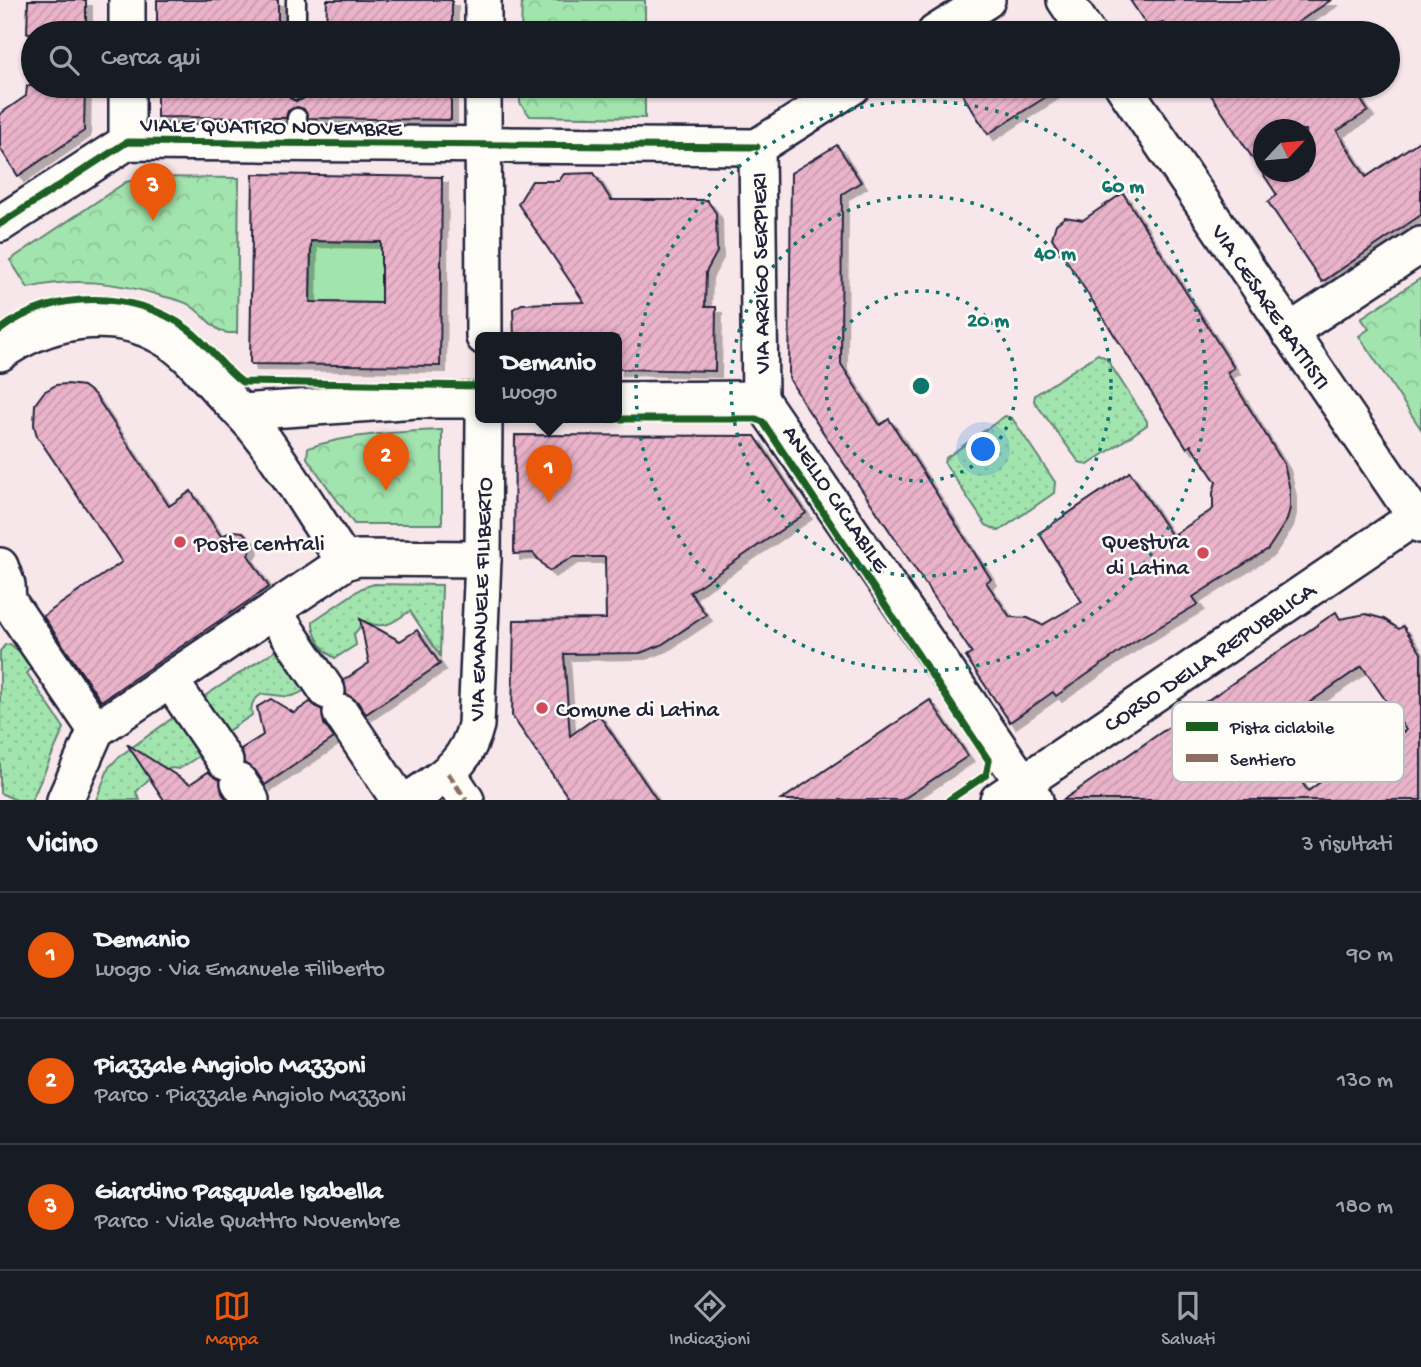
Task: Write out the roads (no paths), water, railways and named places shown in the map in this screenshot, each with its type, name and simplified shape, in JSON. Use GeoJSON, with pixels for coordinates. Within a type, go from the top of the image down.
{"type":"FeatureCollection","features":[{"type":"Feature","properties":{"kind":"street"},"geometry":{"type":"LineString","coordinates":[[127,0],[127,21]]}},
{"type":"Feature","properties":{"kind":"street"},"geometry":{"type":"LineString","coordinates":[[483,0],[483,21]]}},
{"type":"Feature","properties":{"kind":"street"},"geometry":{"type":"LineString","coordinates":[[955,21],[988,0]]}},
{"type":"Feature","properties":{"kind":"street"},"geometry":{"type":"LineString","coordinates":[[1065,0],[1079,21]]}},
{"type":"Feature","properties":{"kind":"street"},"geometry":{"type":"LineString","coordinates":[[127,98],[127,142]]}},
{"type":"Feature","properties":{"kind":"street"},"geometry":{"type":"LineString","coordinates":[[483,98],[484,332]]}},
{"type":"Feature","properties":{"kind":"street"},"geometry":{"type":"LineString","coordinates":[[757,147],[834,98]]}},
{"type":"Feature","properties":{"kind":"street","name":"VIA CESARE BATTISTI"},"geometry":{"type":"LineString","coordinates":[[1131,98],[1419,518]]}},
{"type":"Feature","properties":{"kind":"street","name":"VIALE QUATTRO NOVEMBRE"},"geometry":{"type":"LineString","coordinates":[[4,212],[127,142],[297,131],[483,147],[757,147]]}},
{"type":"Feature","properties":{"kind":"street","name":"VIA ARRIGO SERPIERI"},"geometry":{"type":"LineString","coordinates":[[757,147],[761,399]]}},
{"type":"Feature","properties":{"kind":"street"},"geometry":{"type":"LineString","coordinates":[[1289,332],[1421,246]]}},
{"type":"Feature","properties":{"kind":"street"},"geometry":{"type":"LineString","coordinates":[[5,338],[82,320],[105,320],[133,325],[158,334],[179,347],[261,436],[345,562]]}},
{"type":"Feature","properties":{"kind":"street"},"geometry":{"type":"LineString","coordinates":[[622,400],[761,399],[1019,794]]}},
{"type":"Feature","properties":{"kind":"street"},"geometry":{"type":"LineString","coordinates":[[241,412],[417,400],[475,400]]}},
{"type":"Feature","properties":{"kind":"street","name":"VIA EMANUELE FILIBERTO"},"geometry":{"type":"LineString","coordinates":[[409,800],[457,787],[476,725],[483,559],[484,423]]}},
{"type":"Feature","properties":{"kind":"street","name":"CORSO DELLA REPUBBLICA"},"geometry":{"type":"LineString","coordinates":[[1019,794],[1419,518]]}},
{"type":"Feature","properties":{"kind":"street"},"geometry":{"type":"LineString","coordinates":[[65,800],[96,730],[345,562],[358,558],[483,559]]}},
{"type":"Feature","properties":{"kind":"street"},"geometry":{"type":"LineString","coordinates":[[0,566],[7,585],[4,606],[96,730]]}},
{"type":"Feature","properties":{"kind":"street"},"geometry":{"type":"LineString","coordinates":[[273,611],[399,800]]}},
{"type":"Feature","properties":{"kind":"street"},"geometry":{"type":"LineString","coordinates":[[170,680],[238,781]]}},
{"type":"Feature","properties":{"kind":"lane"},"geometry":{"type":"LineString","coordinates":[[296,0],[296,21]]}},
{"type":"Feature","properties":{"kind":"place","name":"Giardino Pasquale Isabella"},"geometry":{"type":"Point","coordinates":[153,221]}},
{"type":"Feature","properties":{"kind":"place","name":"Piazzale Angiolo Mazzoni"},"geometry":{"type":"Point","coordinates":[386,491]}},
{"type":"Feature","properties":{"kind":"place","name":"Demanio"},"geometry":{"type":"Point","coordinates":[549,503]}},
{"type":"Feature","properties":{"kind":"place","name":"Poste centrali"},"geometry":{"type":"Point","coordinates":[180,542]}},
{"type":"Feature","properties":{"kind":"place","name":"Questura di Latina"},"geometry":{"type":"Point","coordinates":[1203,553]}},
{"type":"Feature","properties":{"kind":"place","name":"Comune di Latina"},"geometry":{"type":"Point","coordinates":[542,708]}}]}
